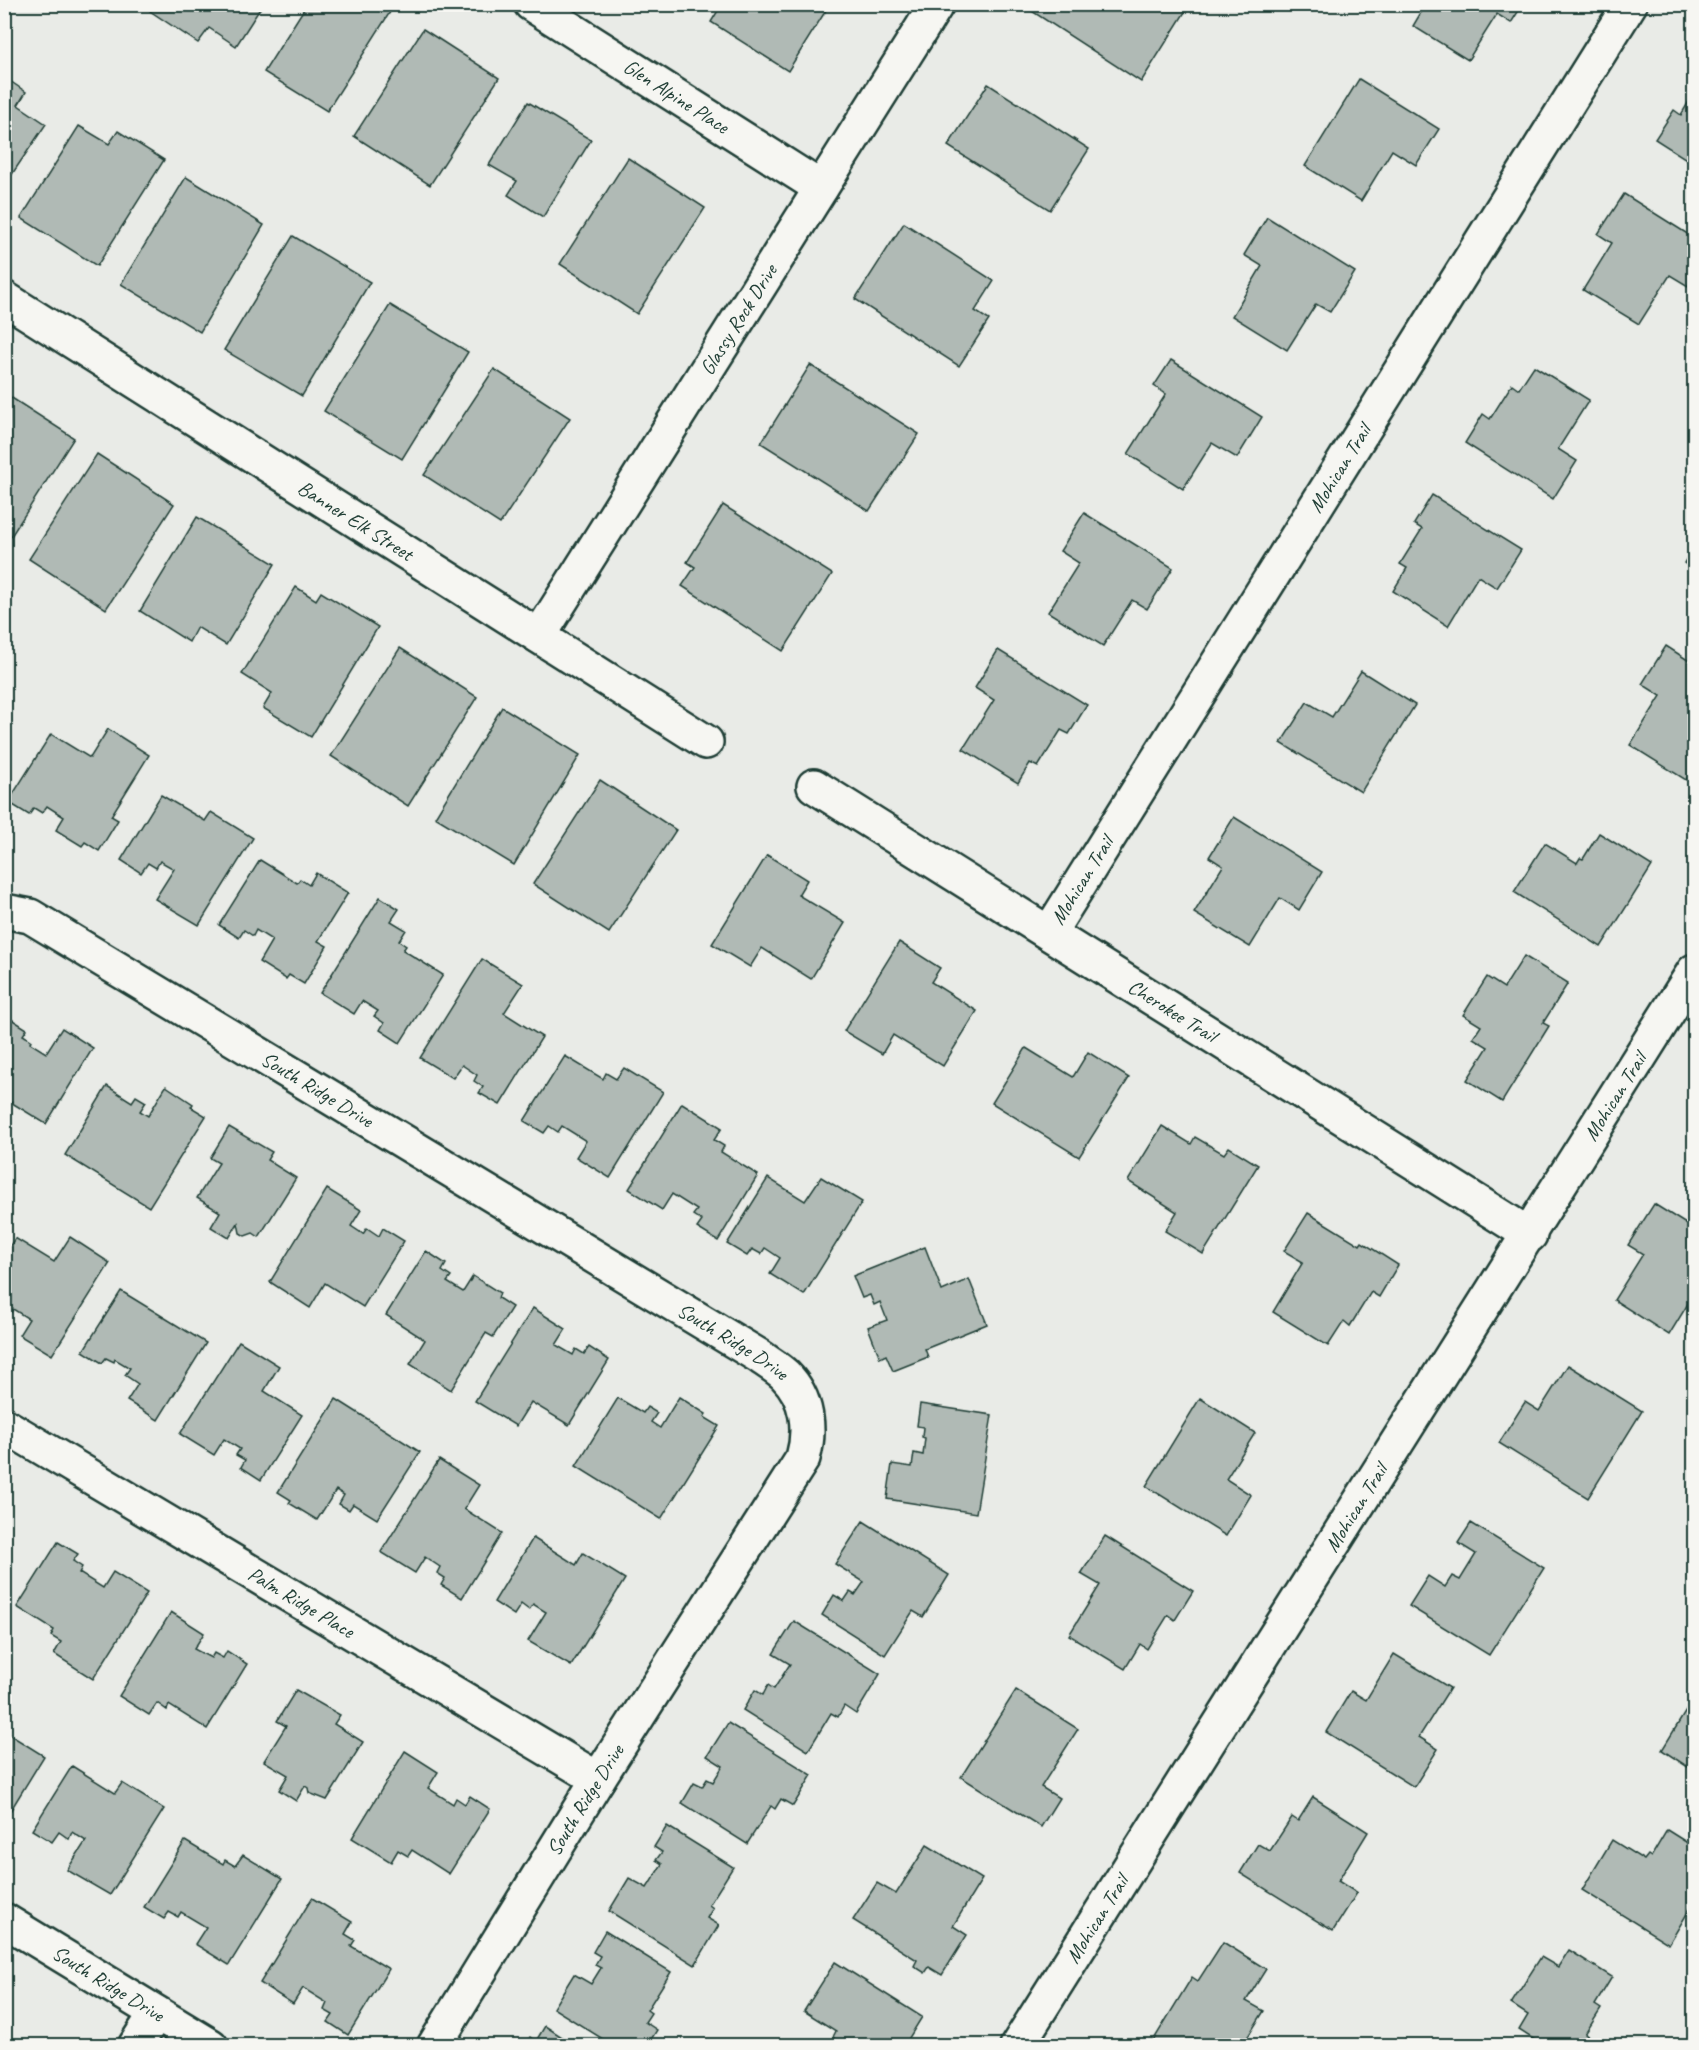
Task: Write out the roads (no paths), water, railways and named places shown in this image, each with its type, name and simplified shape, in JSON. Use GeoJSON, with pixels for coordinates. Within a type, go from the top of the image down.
{"type":"FeatureCollection","features":[{"type":"Feature","properties":{"kind":"street","name":"Glen Alpine Place"},"geometry":{"type":"LineString","coordinates":[[531,4],[821,188]]}},
{"type":"Feature","properties":{"kind":"street","name":"Glassy Rock Drive"},"geometry":{"type":"LineString","coordinates":[[539,636],[937,4]]}},
{"type":"Feature","properties":{"kind":"street","name":"Mohican Trail"},"geometry":{"type":"LineString","coordinates":[[1049,933],[1630,4]]}},
{"type":"Feature","properties":{"kind":"street","name":"Banner Elk Street"},"geometry":{"type":"LineString","coordinates":[[4,298],[706,742]]}},
{"type":"Feature","properties":{"kind":"street","name":"Cherokee Trail"},"geometry":{"type":"LineString","coordinates":[[814,786],[1530,1235]]}},
{"type":"Feature","properties":{"kind":"street","name":"South Ridge Drive"},"geometry":{"type":"LineString","coordinates":[[4,911],[30,916],[748,1350],[786,1375],[798,1393],[804,1408],[808,1424],[803,1458],[598,1779],[434,2046]]}},
{"type":"Feature","properties":{"kind":"street","name":"Mohican Trail"},"geometry":{"type":"LineString","coordinates":[[1017,2046],[1695,971]]}},
{"type":"Feature","properties":{"kind":"street","name":"Palm Ridge Place"},"geometry":{"type":"LineString","coordinates":[[9,1437],[598,1779]]}},
{"type":"Feature","properties":{"kind":"street","name":"South Ridge Drive"},"geometry":{"type":"LineString","coordinates":[[4,1920],[211,2046]]}},
{"type":"Feature","properties":{"kind":"street"},"geometry":{"type":"LineString","coordinates":[[135,2046],[156,2013]]}}]}
